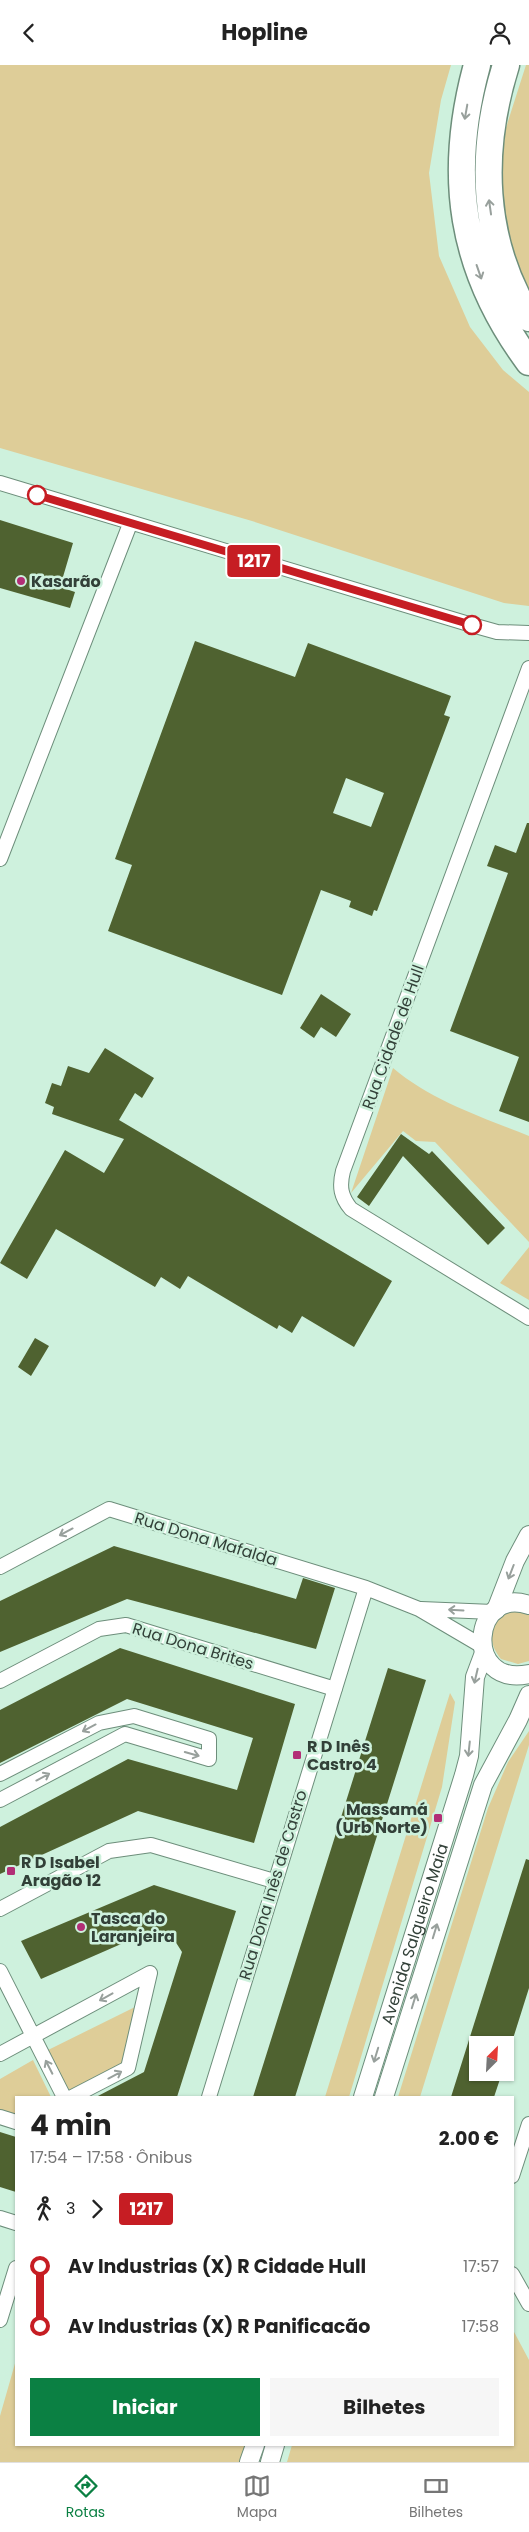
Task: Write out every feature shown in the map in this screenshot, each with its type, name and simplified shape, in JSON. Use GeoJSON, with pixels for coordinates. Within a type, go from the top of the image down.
{"type":"FeatureCollection","features":[{"type":"Feature","properties":{"kind":"highway"},"geometry":{"type":"LineString","coordinates":[[477,65],[469,96],[461,149],[463,203],[468,237],[480,277],[496,311],[529,362]]}},
{"type":"Feature","properties":{"kind":"highway"},"geometry":{"type":"LineString","coordinates":[[506,65],[489,134],[487,169],[489,204],[495,238],[505,269],[529,318]]}},
{"type":"Feature","properties":{"kind":"street"},"geometry":{"type":"LineString","coordinates":[[0,483],[130,524],[496,632],[529,633]]}},
{"type":"Feature","properties":{"kind":"street"},"geometry":{"type":"LineString","coordinates":[[0,859],[130,524]]}},
{"type":"Feature","properties":{"kind":"street","name":"Rua Cidade de Hull"},"geometry":{"type":"LineString","coordinates":[[529,668],[340,1181],[340,1191],[344,1201],[351,1209],[529,1318]]}},
{"type":"Feature","properties":{"kind":"street","name":"Rua Dona Mafalda"},"geometry":{"type":"LineString","coordinates":[[0,1567],[109,1509],[366,1588],[419,1609],[483,1649]]}},
{"type":"Feature","properties":{"kind":"street","name":"Avenida Salgueiro Maia"},"geometry":{"type":"LineString","coordinates":[[363,2096],[464,1775],[468,1755],[475,1677],[483,1649],[483,1628],[494,1611],[515,1561],[529,1535]]}},
{"type":"Feature","properties":{"kind":"street","name":"Rua Dona Inês de Castro"},"geometry":{"type":"LineString","coordinates":[[209,2096],[274,1881],[366,1588]]}},
{"type":"Feature","properties":{"kind":"street"},"geometry":{"type":"LineString","coordinates":[[494,1611],[514,1603],[529,1605]]}},
{"type":"Feature","properties":{"kind":"street","name":"Rua Dona Mafalda"},"geometry":{"type":"LineString","coordinates":[[419,1609],[494,1611]]}},
{"type":"Feature","properties":{"kind":"street","name":"Rua Dona Brites"},"geometry":{"type":"LineString","coordinates":[[0,1681],[99,1629],[126,1625],[335,1689]]}},
{"type":"Feature","properties":{"kind":"street"},"geometry":{"type":"LineString","coordinates":[[483,1649],[498,1670],[509,1675],[529,1674]]}},
{"type":"Feature","properties":{"kind":"street","name":"Avenida Salgueiro Maia"},"geometry":{"type":"LineString","coordinates":[[384,2096],[451,1879],[483,1785],[518,1720],[529,1695]]}},
{"type":"Feature","properties":{"kind":"street"},"geometry":{"type":"LineString","coordinates":[[0,1774],[99,1723],[134,1716],[209,1739],[209,1759],[125,1734],[0,1800]]}},
{"type":"Feature","properties":{"kind":"street"},"geometry":{"type":"LineString","coordinates":[[0,1909],[109,1851],[151,1845],[274,1881]]}},
{"type":"Feature","properties":{"kind":"street"},"geometry":{"type":"LineString","coordinates":[[0,1971],[63,2096]]}},
{"type":"Feature","properties":{"kind":"street"},"geometry":{"type":"LineString","coordinates":[[0,2054],[150,1973],[128,2068],[74,2096]]}},
{"type":"Feature","properties":{"kind":"street"},"geometry":{"type":"LineString","coordinates":[[0,2117],[15,2122]]}},
{"type":"Feature","properties":{"kind":"street"},"geometry":{"type":"LineString","coordinates":[[514,2170],[529,2124]]}},
{"type":"Feature","properties":{"kind":"street"},"geometry":{"type":"LineString","coordinates":[[0,2218],[15,2223]]}},
{"type":"Feature","properties":{"kind":"street"},"geometry":{"type":"LineString","coordinates":[[0,2320],[15,2270]]}},
{"type":"Feature","properties":{"kind":"street"},"geometry":{"type":"LineString","coordinates":[[514,2278],[529,2304]]}},
{"type":"Feature","properties":{"kind":"street"},"geometry":{"type":"LineString","coordinates":[[249,2462],[255,2446]]}},
{"type":"Feature","properties":{"kind":"street"},"geometry":{"type":"LineString","coordinates":[[270,2462],[275,2446]]}},
{"type":"Feature","properties":{"kind":"shaded area"},"geometry":{"type":"Polygon","coordinates":[[[0,65],[451,65],[441,100],[429,173],[439,256],[470,327],[503,370],[529,392],[529,606],[504,603],[252,521],[0,448],[0,65]]]}},
{"type":"Feature","properties":{"kind":"shaded area"},"geometry":{"type":"Polygon","coordinates":[[[526,65],[529,65],[529,297],[511,263],[501,180],[503,137],[526,65]]]}},
{"type":"Feature","properties":{"kind":"shaded area"},"geometry":{"type":"Polygon","coordinates":[[[393,1068],[408,1080],[441,1099],[529,1136],[529,1242],[435,1142],[416,1141],[403,1131],[351,1193],[393,1068]]]}},
{"type":"Feature","properties":{"kind":"shaded area"},"geometry":{"type":"Polygon","coordinates":[[[529,1247],[529,1300],[500,1283],[529,1247]]]}},
{"type":"Feature","properties":{"kind":"shaded area"},"geometry":{"type":"Polygon","coordinates":[[[516,1610],[529,1613],[529,1661],[518,1664],[501,1659],[493,1644],[492,1636],[493,1629],[501,1617],[516,1610]]]}},
{"type":"Feature","properties":{"kind":"shaded area"},"geometry":{"type":"Polygon","coordinates":[[[450,1693],[455,1702],[442,1787],[349,2096],[325,2096],[450,1693]]]}},
{"type":"Feature","properties":{"kind":"shaded area"},"geometry":{"type":"Polygon","coordinates":[[[529,1731],[529,1745],[420,2096],[398,2096],[488,1808],[508,1762],[529,1731]]]}},
{"type":"Feature","properties":{"kind":"shaded area"},"geometry":{"type":"Polygon","coordinates":[[[135,2007],[121,2067],[63,2096],[42,2053],[135,2007]]]}},
{"type":"Feature","properties":{"kind":"shaded area"},"geometry":{"type":"Polygon","coordinates":[[[33,2060],[51,2096],[15,2096],[15,2115],[0,2111],[0,2079],[33,2060]]]}},
{"type":"Feature","properties":{"kind":"shaded area"},"geometry":{"type":"Polygon","coordinates":[[[514,2332],[529,2360],[529,2462],[287,2462],[292,2446],[514,2446],[514,2332]]]}},
{"type":"Feature","properties":{"kind":"shaded area"},"geometry":{"type":"Polygon","coordinates":[[[15,2364],[15,2446],[245,2446],[240,2462],[0,2462],[0,2416],[15,2364]]]}},
{"type":"Feature","properties":{"kind":"building"},"geometry":{"type":"Polygon","coordinates":[[[0,520],[73,543],[60,587],[75,592],[70,608],[0,588],[0,520]]]}},
{"type":"Feature","properties":{"kind":"building"},"geometry":{"type":"Polygon","coordinates":[[[195,641],[295,677],[308,643],[451,696],[444,715],[450,717],[377,911],[374,910],[372,916],[349,907],[351,901],[321,890],[282,995],[108,931],[132,865],[115,859],[195,641]],[[346,778],[333,813],[371,827],[384,793],[346,778]]]}},
{"type":"Feature","properties":{"kind":"building"},"geometry":{"type":"Polygon","coordinates":[[[527,823],[529,823],[529,1122],[499,1111],[519,1057],[450,1031],[508,873],[487,866],[495,845],[516,853],[527,823]]]}},
{"type":"Feature","properties":{"kind":"building"},"geometry":{"type":"Polygon","coordinates":[[[321,994],[351,1014],[336,1037],[321,1027],[314,1038],[300,1028],[321,994]]]}},
{"type":"Feature","properties":{"kind":"building"},"geometry":{"type":"Polygon","coordinates":[[[105,1048],[154,1078],[142,1098],[135,1093],[119,1120],[392,1281],[354,1347],[302,1316],[292,1333],[279,1325],[277,1329],[188,1276],[180,1289],[161,1277],[155,1287],[56,1229],[27,1279],[0,1263],[65,1150],[104,1173],[124,1139],[52,1114],[54,1107],[45,1103],[52,1083],[61,1086],[68,1066],[89,1073],[105,1048]]]}},
{"type":"Feature","properties":{"kind":"building"},"geometry":{"type":"Polygon","coordinates":[[[401,1134],[429,1154],[432,1151],[505,1228],[488,1245],[403,1156],[369,1206],[357,1197],[401,1134]]]}},
{"type":"Feature","properties":{"kind":"building"},"geometry":{"type":"Polygon","coordinates":[[[35,1338],[49,1346],[31,1376],[18,1367],[35,1338]]]}},
{"type":"Feature","properties":{"kind":"building"},"geometry":{"type":"Polygon","coordinates":[[[114,1546],[296,1599],[303,1578],[335,1588],[316,1649],[127,1599],[0,1652],[0,1601],[114,1546]]]}},
{"type":"Feature","properties":{"kind":"building"},"geometry":{"type":"Polygon","coordinates":[[[120,1648],[295,1704],[254,1843],[138,1811],[0,1874],[0,1827],[128,1759],[237,1790],[253,1738],[127,1699],[0,1763],[0,1710],[120,1648]]]}},
{"type":"Feature","properties":{"kind":"building"},"geometry":{"type":"Polygon","coordinates":[[[388,1668],[426,1680],[295,2096],[253,2096],[388,1668]]]}},
{"type":"Feature","properties":{"kind":"building"},"geometry":{"type":"Polygon","coordinates":[[[526,1859],[529,1860],[529,1988],[514,2036],[470,2036],[526,1859]]]}},
{"type":"Feature","properties":{"kind":"building"},"geometry":{"type":"Polygon","coordinates":[[[154,1885],[236,1911],[177,2096],[98,2096],[144,2072],[182,1952],[175,1941],[144,1934],[41,1979],[21,1941],[154,1885]]]}},
{"type":"Feature","properties":{"kind":"building"},"geometry":{"type":"Polygon","coordinates":[[[469,2040],[469,2081],[499,2081],[494,2096],[451,2096],[469,2040]]]}},
{"type":"Feature","properties":{"kind":"building"},"geometry":{"type":"Polygon","coordinates":[[[0,2132],[15,2137],[15,2192],[0,2187],[0,2132]]]}},
{"type":"Feature","properties":{"kind":"bus line","name":"1217"},"geometry":{"type":"LineString","coordinates":[[37,495],[472,625]]}},
{"type":"Feature","properties":{"kind":"place","name":"Kasarão"},"geometry":{"type":"Point","coordinates":[21,581]}},
{"type":"Feature","properties":{"kind":"place","name":"R D Inês Castro 4"},"geometry":{"type":"Point","coordinates":[297,1755]}},
{"type":"Feature","properties":{"kind":"place","name":"Massamá (Urb Norte)"},"geometry":{"type":"Point","coordinates":[438,1818]}},
{"type":"Feature","properties":{"kind":"place","name":"R D Isabel Aragão 12"},"geometry":{"type":"Point","coordinates":[11,1871]}},
{"type":"Feature","properties":{"kind":"place","name":"Tasca do Laranjeira"},"geometry":{"type":"Point","coordinates":[81,1927]}}]}
